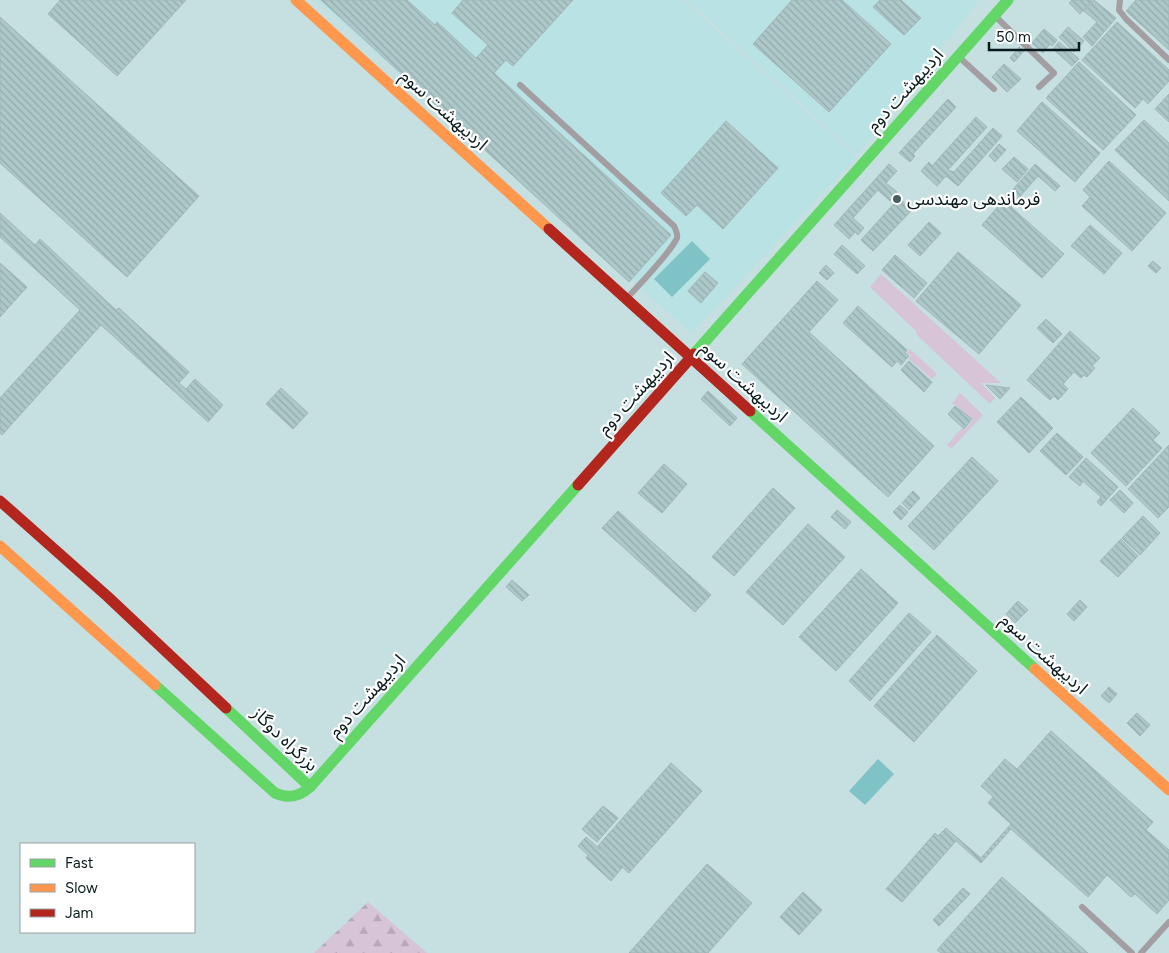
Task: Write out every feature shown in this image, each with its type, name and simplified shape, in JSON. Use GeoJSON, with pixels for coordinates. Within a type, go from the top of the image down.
{"type":"FeatureCollection","features":[{"type":"Feature","properties":{"kind":"main road","name":"اردیبهشت سوم"},"geometry":{"type":"LineString","coordinates":[[296,0],[1169,790]]}},
{"type":"Feature","properties":{"kind":"main road","name":"اردیبهشت دوم"},"geometry":{"type":"LineString","coordinates":[[310,786],[1008,0]]}},
{"type":"Feature","properties":{"kind":"main road","name":"بزرگراه دوگاز"},"geometry":{"type":"LineString","coordinates":[[0,501],[107,596],[310,786],[305,792],[293,798],[284,798],[274,793],[0,546]]}},
{"type":"Feature","properties":{"kind":"lane"},"geometry":{"type":"LineString","coordinates":[[1120,0],[1119,10],[1126,19],[1169,60]]}},
{"type":"Feature","properties":{"kind":"lane"},"geometry":{"type":"LineString","coordinates":[[994,16],[1054,73],[1039,87]]}},
{"type":"Feature","properties":{"kind":"lane"},"geometry":{"type":"LineString","coordinates":[[958,56],[994,89]]}},
{"type":"Feature","properties":{"kind":"lane"},"geometry":{"type":"LineString","coordinates":[[520,85],[674,226],[677,238],[626,299]]}},
{"type":"Feature","properties":{"kind":"lane"},"geometry":{"type":"LineString","coordinates":[[1082,907],[1132,953]]}},
{"type":"Feature","properties":{"kind":"lane"},"geometry":{"type":"LineString","coordinates":[[1141,953],[1169,922]]}},
{"type":"Feature","properties":{"kind":"shaded area"},"geometry":{"type":"Polygon","coordinates":[[[316,0],[683,0],[856,157],[692,333],[316,0]]]}},
{"type":"Feature","properties":{"kind":"shaded area"},"geometry":{"type":"Polygon","coordinates":[[[687,0],[979,0],[857,155],[687,0]]]}},
{"type":"Feature","properties":{"kind":"shaded area"},"geometry":{"type":"Polygon","coordinates":[[[692,241],[710,259],[672,297],[654,279],[692,241]]]}},
{"type":"Feature","properties":{"kind":"shaded area"},"geometry":{"type":"Polygon","coordinates":[[[878,759],[894,774],[865,805],[849,791],[878,759]]]}},
{"type":"Feature","properties":{"kind":"green space"},"geometry":{"type":"Polygon","coordinates":[[[881,274],[1001,383],[981,383],[995,398],[990,404],[917,335],[916,331],[870,287],[881,274]]]}},
{"type":"Feature","properties":{"kind":"green space"},"geometry":{"type":"Polygon","coordinates":[[[910,349],[937,374],[932,379],[909,359],[911,356],[907,353],[910,349]]]}},
{"type":"Feature","properties":{"kind":"green space"},"geometry":{"type":"Polygon","coordinates":[[[960,393],[983,415],[951,449],[947,445],[962,428],[965,430],[973,420],[955,404],[952,404],[960,393]]]}},
{"type":"Feature","properties":{"kind":"green space"},"geometry":{"type":"Polygon","coordinates":[[[368,902],[427,953],[314,953],[368,902]]]}},
{"type":"Feature","properties":{"kind":"building"},"geometry":{"type":"Polygon","coordinates":[[[60,0],[186,0],[117,76],[48,14],[60,0]]]}},
{"type":"Feature","properties":{"kind":"building"},"geometry":{"type":"Polygon","coordinates":[[[321,0],[407,0],[435,25],[437,22],[476,58],[488,45],[452,13],[463,0],[573,0],[513,66],[506,60],[494,73],[671,235],[629,282],[321,0]]]}},
{"type":"Feature","properties":{"kind":"building"},"geometry":{"type":"Polygon","coordinates":[[[792,0],[842,0],[891,44],[829,112],[753,44],[792,0]]]}},
{"type":"Feature","properties":{"kind":"building"},"geometry":{"type":"Polygon","coordinates":[[[880,0],[901,0],[921,18],[904,35],[873,7],[880,0]]]}},
{"type":"Feature","properties":{"kind":"building"},"geometry":{"type":"Polygon","coordinates":[[[1072,0],[1092,1],[1080,14],[1069,3],[1072,0]]]}},
{"type":"Feature","properties":{"kind":"building"},"geometry":{"type":"Polygon","coordinates":[[[1094,0],[1116,18],[1092,46],[1083,37],[1097,22],[1084,11],[1094,0]]]}},
{"type":"Feature","properties":{"kind":"building"},"geometry":{"type":"Polygon","coordinates":[[[1136,0],[1169,0],[1169,50],[1126,11],[1136,0]]]}},
{"type":"Feature","properties":{"kind":"building"},"geometry":{"type":"Polygon","coordinates":[[[0,17],[199,196],[127,277],[0,163],[0,17]]]}},
{"type":"Feature","properties":{"kind":"building"},"geometry":{"type":"Polygon","coordinates":[[[1117,22],[1169,70],[1169,81],[1148,104],[1143,99],[1135,108],[1082,60],[1117,22]]]}},
{"type":"Feature","properties":{"kind":"building"},"geometry":{"type":"Polygon","coordinates":[[[1068,27],[1084,41],[1074,52],[1059,37],[1068,27]]]}},
{"type":"Feature","properties":{"kind":"building"},"geometry":{"type":"Polygon","coordinates":[[[1044,29],[1057,40],[1052,46],[1050,44],[1043,53],[1032,43],[1044,29]]]}},
{"type":"Feature","properties":{"kind":"building"},"geometry":{"type":"Polygon","coordinates":[[[1059,42],[1079,59],[1072,66],[1053,49],[1059,42]]]}},
{"type":"Feature","properties":{"kind":"building"},"geometry":{"type":"Polygon","coordinates":[[[1019,47],[1024,51],[1014,62],[1010,58],[1019,47]]]}},
{"type":"Feature","properties":{"kind":"building"},"geometry":{"type":"Polygon","coordinates":[[[1079,62],[1136,115],[1103,150],[1046,98],[1079,62]]]}},
{"type":"Feature","properties":{"kind":"building"},"geometry":{"type":"Polygon","coordinates":[[[1004,64],[1021,79],[1007,92],[992,77],[1004,64]]]}},
{"type":"Feature","properties":{"kind":"building"},"geometry":{"type":"Polygon","coordinates":[[[1169,94],[1169,122],[1155,109],[1169,94]]]}},
{"type":"Feature","properties":{"kind":"building"},"geometry":{"type":"Polygon","coordinates":[[[948,99],[956,107],[913,154],[915,156],[910,162],[899,153],[948,99]]]}},
{"type":"Feature","properties":{"kind":"building"},"geometry":{"type":"Polygon","coordinates":[[[1042,102],[1100,153],[1075,182],[1017,131],[1042,102]]]}},
{"type":"Feature","properties":{"kind":"building"},"geometry":{"type":"Polygon","coordinates":[[[976,117],[987,127],[948,170],[954,172],[993,128],[1002,136],[958,186],[946,176],[937,186],[921,171],[929,162],[932,166],[976,117]]]}},
{"type":"Feature","properties":{"kind":"building"},"geometry":{"type":"Polygon","coordinates":[[[1144,120],[1169,143],[1169,201],[1115,150],[1144,120]]]}},
{"type":"Feature","properties":{"kind":"building"},"geometry":{"type":"Polygon","coordinates":[[[726,121],[778,168],[723,229],[697,205],[686,216],[661,193],[726,121]]]}},
{"type":"Feature","properties":{"kind":"building"},"geometry":{"type":"Polygon","coordinates":[[[999,144],[1006,150],[995,162],[989,156],[999,144]]]}},
{"type":"Feature","properties":{"kind":"building"},"geometry":{"type":"Polygon","coordinates":[[[1014,157],[1028,169],[1017,182],[1002,169],[1014,157]]]}},
{"type":"Feature","properties":{"kind":"building"},"geometry":{"type":"Polygon","coordinates":[[[1109,161],[1166,213],[1132,251],[1082,206],[1090,197],[1083,190],[1109,161]]]}},
{"type":"Feature","properties":{"kind":"building"},"geometry":{"type":"Polygon","coordinates":[[[889,164],[897,171],[886,183],[897,192],[890,201],[878,190],[853,218],[864,228],[858,235],[855,232],[849,239],[834,225],[889,164]]]}},
{"type":"Feature","properties":{"kind":"building"},"geometry":{"type":"Polygon","coordinates":[[[1035,164],[1060,186],[1055,191],[1038,176],[1011,207],[1064,254],[1042,278],[982,225],[1035,164]]]}},
{"type":"Feature","properties":{"kind":"building"},"geometry":{"type":"Polygon","coordinates":[[[899,198],[912,210],[873,251],[861,240],[899,198]]]}},
{"type":"Feature","properties":{"kind":"building"},"geometry":{"type":"Polygon","coordinates":[[[0,213],[35,245],[40,239],[116,310],[119,308],[189,372],[179,383],[186,389],[195,379],[223,405],[208,422],[101,325],[2,435],[0,433],[0,398],[80,310],[0,237],[0,213]]]}},
{"type":"Feature","properties":{"kind":"building"},"geometry":{"type":"Polygon","coordinates":[[[929,222],[941,233],[920,256],[908,245],[929,222]]]}},
{"type":"Feature","properties":{"kind":"building"},"geometry":{"type":"Polygon","coordinates":[[[1090,225],[1122,253],[1104,274],[1071,246],[1090,225]]]}},
{"type":"Feature","properties":{"kind":"building"},"geometry":{"type":"Polygon","coordinates":[[[842,245],[865,266],[857,274],[834,254],[842,245]]]}},
{"type":"Feature","properties":{"kind":"building"},"geometry":{"type":"Polygon","coordinates":[[[958,252],[1021,305],[979,354],[916,301],[958,252]]]}},
{"type":"Feature","properties":{"kind":"building"},"geometry":{"type":"Polygon","coordinates":[[[895,255],[927,283],[914,298],[882,270],[895,255]]]}},
{"type":"Feature","properties":{"kind":"building"},"geometry":{"type":"Polygon","coordinates":[[[1153,261],[1161,268],[1156,273],[1148,266],[1153,261]]]}},
{"type":"Feature","properties":{"kind":"building"},"geometry":{"type":"Polygon","coordinates":[[[0,263],[27,287],[0,317],[0,263]]]}},
{"type":"Feature","properties":{"kind":"building"},"geometry":{"type":"Polygon","coordinates":[[[826,265],[834,273],[827,280],[819,273],[826,265]]]}},
{"type":"Feature","properties":{"kind":"building"},"geometry":{"type":"Polygon","coordinates":[[[705,272],[718,283],[701,303],[688,291],[705,272]]]}},
{"type":"Feature","properties":{"kind":"building"},"geometry":{"type":"Polygon","coordinates":[[[817,281],[838,300],[809,332],[934,446],[888,497],[742,364],[817,281]]]}},
{"type":"Feature","properties":{"kind":"building"},"geometry":{"type":"Polygon","coordinates":[[[858,306],[907,350],[905,353],[909,356],[901,365],[897,361],[892,367],[843,323],[858,306]]]}},
{"type":"Feature","properties":{"kind":"building"},"geometry":{"type":"Polygon","coordinates":[[[1046,319],[1062,334],[1053,343],[1037,328],[1046,319]]]}},
{"type":"Feature","properties":{"kind":"building"},"geometry":{"type":"Polygon","coordinates":[[[1070,331],[1100,358],[1092,366],[1095,368],[1087,377],[1084,375],[1081,378],[1074,372],[1063,384],[1068,389],[1058,400],[1054,396],[1050,400],[1027,380],[1070,331]]]}},
{"type":"Feature","properties":{"kind":"building"},"geometry":{"type":"Polygon","coordinates":[[[909,361],[932,382],[924,392],[901,370],[909,361]]]}},
{"type":"Feature","properties":{"kind":"building"},"geometry":{"type":"Polygon","coordinates":[[[986,385],[1010,388],[1000,399],[986,385]]]}},
{"type":"Feature","properties":{"kind":"building"},"geometry":{"type":"Polygon","coordinates":[[[281,388],[308,413],[293,429],[266,404],[281,388]]]}},
{"type":"Feature","properties":{"kind":"building"},"geometry":{"type":"Polygon","coordinates":[[[708,391],[737,418],[730,426],[701,399],[708,391]]]}},
{"type":"Feature","properties":{"kind":"building"},"geometry":{"type":"Polygon","coordinates":[[[1021,397],[1053,428],[1029,453],[997,422],[1021,397]]]}},
{"type":"Feature","properties":{"kind":"building"},"geometry":{"type":"Polygon","coordinates":[[[955,406],[972,419],[964,429],[948,414],[955,406]]]}},
{"type":"Feature","properties":{"kind":"building"},"geometry":{"type":"Polygon","coordinates":[[[1133,408],[1160,433],[1153,440],[1162,448],[1126,486],[1091,453],[1133,408]]]}},
{"type":"Feature","properties":{"kind":"building"},"geometry":{"type":"Polygon","coordinates":[[[1057,433],[1083,457],[1066,475],[1040,451],[1057,433]]]}},
{"type":"Feature","properties":{"kind":"building"},"geometry":{"type":"Polygon","coordinates":[[[1169,445],[1169,507],[1158,518],[1128,489],[1169,445]]]}},
{"type":"Feature","properties":{"kind":"building"},"geometry":{"type":"Polygon","coordinates":[[[972,457],[998,481],[934,550],[908,526],[972,457]]]}},
{"type":"Feature","properties":{"kind":"building"},"geometry":{"type":"Polygon","coordinates":[[[1086,458],[1118,487],[1101,506],[1097,502],[1101,497],[1083,481],[1080,486],[1069,477],[1086,458]]]}},
{"type":"Feature","properties":{"kind":"building"},"geometry":{"type":"Polygon","coordinates":[[[664,464],[687,484],[662,513],[638,493],[664,464]]]}},
{"type":"Feature","properties":{"kind":"building"},"geometry":{"type":"Polygon","coordinates":[[[773,488],[795,508],[734,576],[712,557],[773,488]]]}},
{"type":"Feature","properties":{"kind":"building"},"geometry":{"type":"Polygon","coordinates":[[[1120,490],[1133,503],[1124,513],[1110,500],[1120,490]]]}},
{"type":"Feature","properties":{"kind":"building"},"geometry":{"type":"Polygon","coordinates":[[[913,491],[920,498],[909,510],[902,503],[913,491]]]}},
{"type":"Feature","properties":{"kind":"building"},"geometry":{"type":"Polygon","coordinates":[[[900,505],[908,512],[901,520],[893,512],[900,505]]]}},
{"type":"Feature","properties":{"kind":"building"},"geometry":{"type":"Polygon","coordinates":[[[837,510],[851,522],[845,529],[831,517],[837,510]]]}},
{"type":"Feature","properties":{"kind":"building"},"geometry":{"type":"Polygon","coordinates":[[[618,511],[711,595],[695,612],[602,528],[618,511]]]}},
{"type":"Feature","properties":{"kind":"building"},"geometry":{"type":"Polygon","coordinates":[[[1143,516],[1160,533],[1140,555],[1122,538],[1143,516]]]}},
{"type":"Feature","properties":{"kind":"building"},"geometry":{"type":"Polygon","coordinates":[[[808,524],[845,557],[783,625],[746,592],[808,524]]]}},
{"type":"Feature","properties":{"kind":"building"},"geometry":{"type":"Polygon","coordinates":[[[1121,539],[1138,556],[1118,577],[1100,561],[1121,539]]]}},
{"type":"Feature","properties":{"kind":"building"},"geometry":{"type":"Polygon","coordinates":[[[861,569],[898,603],[836,671],[799,637],[861,569]]]}},
{"type":"Feature","properties":{"kind":"building"},"geometry":{"type":"Polygon","coordinates":[[[512,580],[529,595],[522,601],[506,587],[512,580]]]}},
{"type":"Feature","properties":{"kind":"building"},"geometry":{"type":"Polygon","coordinates":[[[1080,600],[1087,607],[1074,621],[1067,614],[1080,600]]]}},
{"type":"Feature","properties":{"kind":"building"},"geometry":{"type":"Polygon","coordinates":[[[1018,601],[1028,610],[1015,623],[1006,614],[1018,601]]]}},
{"type":"Feature","properties":{"kind":"building"},"geometry":{"type":"Polygon","coordinates":[[[909,613],[931,632],[870,701],[849,681],[909,613]]]}},
{"type":"Feature","properties":{"kind":"building"},"geometry":{"type":"Polygon","coordinates":[[[937,635],[977,671],[914,742],[874,706],[937,635]]]}},
{"type":"Feature","properties":{"kind":"building"},"geometry":{"type":"Polygon","coordinates":[[[1109,687],[1117,694],[1109,703],[1101,696],[1109,687]]]}},
{"type":"Feature","properties":{"kind":"building"},"geometry":{"type":"Polygon","coordinates":[[[1137,713],[1150,725],[1140,736],[1127,723],[1137,713]]]}},
{"type":"Feature","properties":{"kind":"building"},"geometry":{"type":"Polygon","coordinates":[[[1051,731],[1153,822],[1146,830],[1169,850],[1169,900],[1157,914],[1135,894],[1131,897],[1107,875],[1088,897],[1011,829],[981,863],[956,841],[902,902],[886,889],[935,833],[938,836],[946,828],[981,858],[1011,824],[988,803],[993,797],[981,786],[1005,759],[1017,769],[1051,731]]]}},
{"type":"Feature","properties":{"kind":"building"},"geometry":{"type":"Polygon","coordinates":[[[671,763],[702,791],[629,873],[598,846],[671,763]]]}},
{"type":"Feature","properties":{"kind":"building"},"geometry":{"type":"Polygon","coordinates":[[[603,806],[618,818],[597,842],[582,829],[603,806]]]}},
{"type":"Feature","properties":{"kind":"building"},"geometry":{"type":"Polygon","coordinates":[[[586,837],[622,868],[611,881],[586,858],[588,855],[578,846],[586,837]]]}},
{"type":"Feature","properties":{"kind":"building"},"geometry":{"type":"Polygon","coordinates":[[[707,864],[752,903],[708,953],[629,953],[707,864]]]}},
{"type":"Feature","properties":{"kind":"building"},"geometry":{"type":"Polygon","coordinates":[[[1002,877],[1088,953],[941,953],[937,950],[1002,877]]]}},
{"type":"Feature","properties":{"kind":"building"},"geometry":{"type":"Polygon","coordinates":[[[963,888],[970,894],[939,926],[933,920],[963,888]]]}},
{"type":"Feature","properties":{"kind":"building"},"geometry":{"type":"Polygon","coordinates":[[[803,892],[822,910],[799,935],[780,917],[803,892]]]}},
{"type":"Feature","properties":{"kind":"traffic: fast"},"geometry":{"type":"LineString","coordinates":[[694,354],[1008,0]]}},
{"type":"Feature","properties":{"kind":"traffic: fast"},"geometry":{"type":"LineString","coordinates":[[750,411],[1035,669]]}},
{"type":"Feature","properties":{"kind":"traffic: fast"},"geometry":{"type":"LineString","coordinates":[[310,787],[578,485]]}},
{"type":"Feature","properties":{"kind":"traffic: fast"},"geometry":{"type":"LineString","coordinates":[[155,685],[275,793],[293,796],[302,793],[310,787],[226,708]]}},
{"type":"Feature","properties":{"kind":"traffic: slow"},"geometry":{"type":"LineString","coordinates":[[296,0],[549,229]]}},
{"type":"Feature","properties":{"kind":"traffic: slow"},"geometry":{"type":"LineString","coordinates":[[0,546],[155,685]]}},
{"type":"Feature","properties":{"kind":"traffic: slow"},"geometry":{"type":"LineString","coordinates":[[1035,669],[1169,790]]}},
{"type":"Feature","properties":{"kind":"traffic: jam"},"geometry":{"type":"LineString","coordinates":[[549,229],[750,411]]}},
{"type":"Feature","properties":{"kind":"traffic: jam"},"geometry":{"type":"LineString","coordinates":[[578,485],[694,354]]}},
{"type":"Feature","properties":{"kind":"traffic: jam"},"geometry":{"type":"LineString","coordinates":[[0,501],[107,596],[226,708]]}},
{"type":"Feature","properties":{"kind":"place","name":"فرماندهی مهندسی"},"geometry":{"type":"Point","coordinates":[897,199]}}]}
